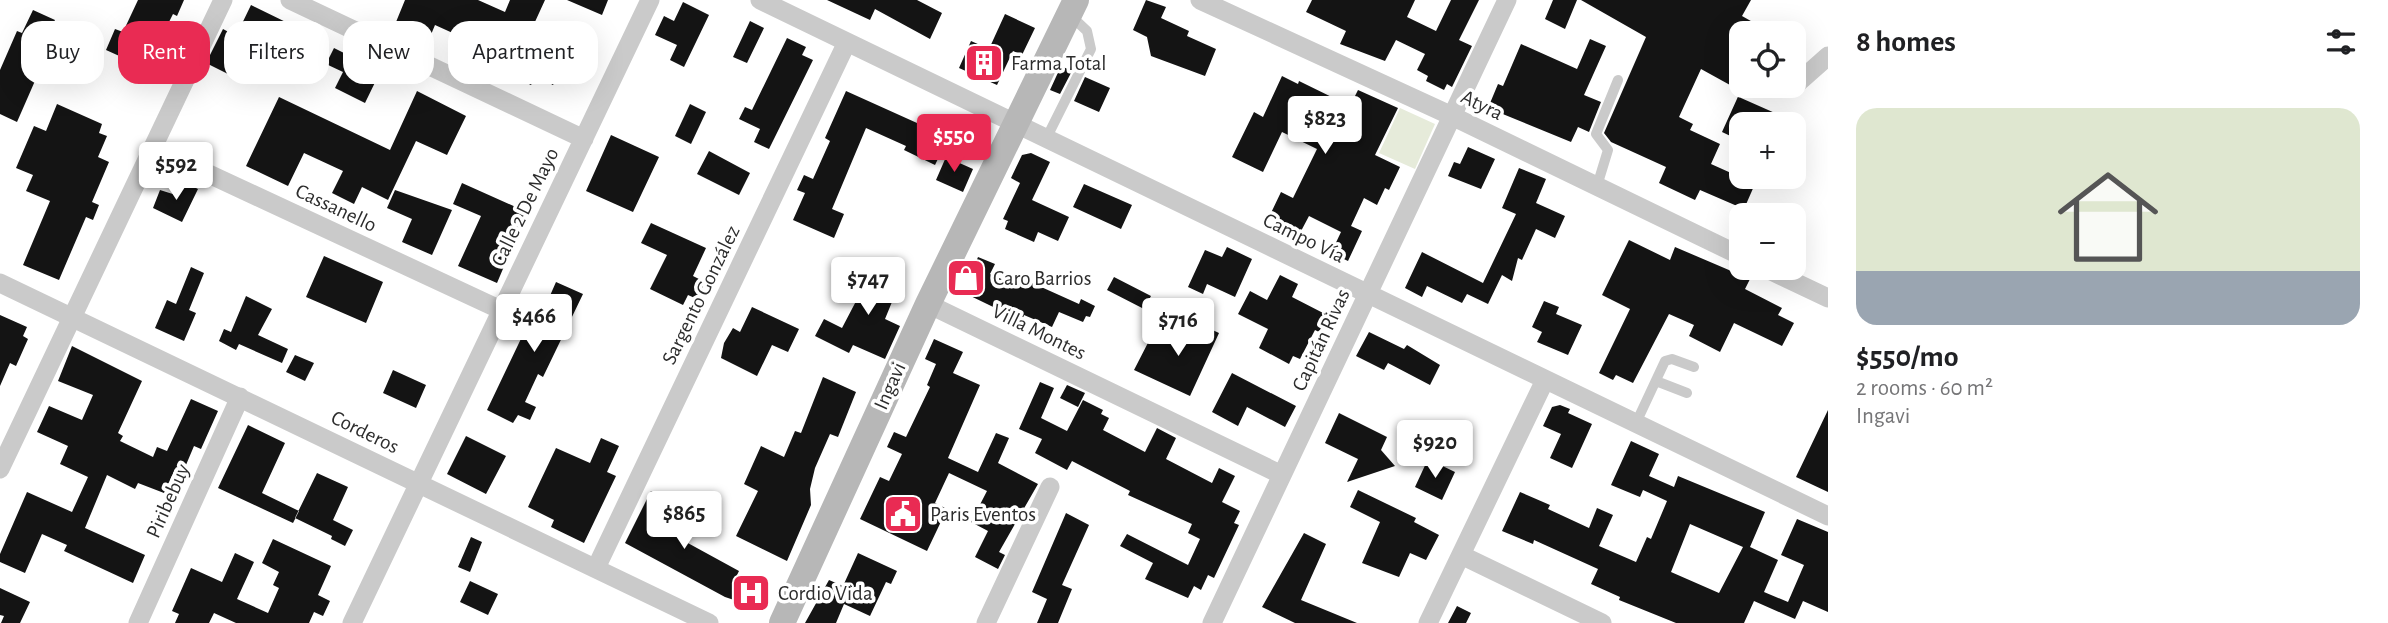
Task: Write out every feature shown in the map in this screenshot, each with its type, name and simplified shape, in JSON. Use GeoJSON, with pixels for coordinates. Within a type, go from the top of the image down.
{"type":"FeatureCollection","features":[{"type":"Feature","properties":{"kind":"main road","name":"Ingavi"},"geometry":{"type":"LineString","coordinates":[[782,623],[928,304],[1072,7]]}},
{"type":"Feature","properties":{"kind":"street"},"geometry":{"type":"LineString","coordinates":[[0,469],[223,0]]}},
{"type":"Feature","properties":{"kind":"street"},"geometry":{"type":"LineString","coordinates":[[290,0],[584,139]]}},
{"type":"Feature","properties":{"kind":"street","name":"Calle 2 De Mayo"},"geometry":{"type":"LineString","coordinates":[[352,623],[650,0]]}},
{"type":"Feature","properties":{"kind":"street","name":"Campo Vía"},"geometry":{"type":"LineString","coordinates":[[760,0],[1828,516]]}},
{"type":"Feature","properties":{"kind":"street","name":"Atyra"},"geometry":{"type":"LineString","coordinates":[[1200,0],[1452,116],[1729,250]]}},
{"type":"Feature","properties":{"kind":"street","name":"Capitán Rivas"},"geometry":{"type":"LineString","coordinates":[[1212,623],[1507,0]]}},
{"type":"Feature","properties":{"kind":"street","name":"Sargento González"},"geometry":{"type":"LineString","coordinates":[[596,568],[847,42]]}},
{"type":"Feature","properties":{"kind":"street"},"geometry":{"type":"LineString","coordinates":[[1806,75],[1828,55]]}},
{"type":"Feature","properties":{"kind":"street","name":"Cassanello"},"geometry":{"type":"LineString","coordinates":[[153,148],[501,310]]}},
{"type":"Feature","properties":{"kind":"street"},"geometry":{"type":"LineString","coordinates":[[1790,280],[1828,298]]}},
{"type":"Feature","properties":{"kind":"street","name":"Corderos"},"geometry":{"type":"LineString","coordinates":[[0,283],[709,623]]}},
{"type":"Feature","properties":{"kind":"street","name":"Villa Montes"},"geometry":{"type":"LineString","coordinates":[[928,304],[1282,475]]}},
{"type":"Feature","properties":{"kind":"street"},"geometry":{"type":"LineString","coordinates":[[1428,623],[1545,380]]}},
{"type":"Feature","properties":{"kind":"street","name":"Piribebuy"},"geometry":{"type":"LineString","coordinates":[[138,623],[240,397]]}},
{"type":"Feature","properties":{"kind":"street"},"geometry":{"type":"LineString","coordinates":[[986,623],[1050,487]]}},
{"type":"Feature","properties":{"kind":"street"},"geometry":{"type":"LineString","coordinates":[[1461,555],[1602,623]]}},
{"type":"Feature","properties":{"kind":"lane"},"geometry":{"type":"LineString","coordinates":[[1046,138],[1091,49],[1087,32],[1072,7]]}},
{"type":"Feature","properties":{"kind":"lane"},"geometry":{"type":"LineString","coordinates":[[1597,186],[1608,150],[1596,134],[1618,80]]}},
{"type":"Feature","properties":{"kind":"lane"},"geometry":{"type":"LineString","coordinates":[[1636,424],[1668,359],[1694,367]]}},
{"type":"Feature","properties":{"kind":"lane"},"geometry":{"type":"LineString","coordinates":[[1656,381],[1687,393]]}},
{"type":"Feature","properties":{"kind":"green space"},"geometry":{"type":"Polygon","coordinates":[[[1400,108],[1435,124],[1415,169],[1379,153],[1400,108]]]}},
{"type":"Feature","properties":{"kind":"building"},"geometry":{"type":"Polygon","coordinates":[[[138,0],[184,0],[177,16],[173,14],[170,21],[128,21],[138,0]]]}},
{"type":"Feature","properties":{"kind":"building"},"geometry":{"type":"Polygon","coordinates":[[[405,0],[478,0],[505,12],[510,0],[545,0],[535,21],[448,21],[448,31],[435,25],[434,27],[434,21],[396,21],[405,0]]]}},
{"type":"Feature","properties":{"kind":"building"},"geometry":{"type":"Polygon","coordinates":[[[567,0],[608,0],[602,15],[567,0]]]}},
{"type":"Feature","properties":{"kind":"building"},"geometry":{"type":"Polygon","coordinates":[[[827,0],[917,0],[942,13],[930,39],[875,9],[870,20],[827,0]]]}},
{"type":"Feature","properties":{"kind":"building"},"geometry":{"type":"Polygon","coordinates":[[[1146,0],[1166,7],[1161,18],[1189,31],[1187,36],[1216,49],[1205,76],[1151,56],[1147,37],[1133,30],[1146,0]]]}},
{"type":"Feature","properties":{"kind":"building"},"geometry":{"type":"Polygon","coordinates":[[[1312,0],[1415,0],[1407,17],[1436,31],[1451,0],[1479,0],[1459,40],[1472,46],[1452,87],[1447,84],[1444,90],[1426,81],[1428,76],[1417,70],[1425,54],[1396,40],[1385,61],[1340,44],[1346,31],[1306,12],[1312,0]]]}},
{"type":"Feature","properties":{"kind":"building"},"geometry":{"type":"Polygon","coordinates":[[[1553,0],[1577,0],[1565,29],[1545,19],[1553,0]]]}},
{"type":"Feature","properties":{"kind":"building"},"geometry":{"type":"Polygon","coordinates":[[[1581,0],[1751,0],[1742,16],[1751,21],[1729,21],[1729,84],[1701,69],[1679,117],[1693,124],[1690,130],[1720,144],[1711,164],[1729,172],[1729,189],[1753,189],[1747,203],[1730,203],[1700,190],[1695,200],[1659,183],[1666,167],[1611,142],[1604,133],[1646,37],[1581,0]]]}},
{"type":"Feature","properties":{"kind":"building"},"geometry":{"type":"Polygon","coordinates":[[[683,2],[709,15],[684,67],[670,60],[677,45],[655,35],[664,16],[674,21],[683,2]]]}},
{"type":"Feature","properties":{"kind":"building"},"geometry":{"type":"Polygon","coordinates":[[[251,5],[284,21],[243,21],[251,5]]]}},
{"type":"Feature","properties":{"kind":"building"},"geometry":{"type":"Polygon","coordinates":[[[33,10],[55,20],[54,21],[28,21],[33,10]]]}},
{"type":"Feature","properties":{"kind":"building"},"geometry":{"type":"Polygon","coordinates":[[[1005,14],[1035,28],[1022,55],[1013,51],[997,85],[959,68],[971,41],[989,49],[1005,14]]]}},
{"type":"Feature","properties":{"kind":"building"},"geometry":{"type":"Polygon","coordinates":[[[750,21],[764,28],[747,63],[733,57],[750,21]]]}},
{"type":"Feature","properties":{"kind":"building"},"geometry":{"type":"Polygon","coordinates":[[[115,29],[118,30],[118,55],[106,50],[115,29]]]}},
{"type":"Feature","properties":{"kind":"building"},"geometry":{"type":"Polygon","coordinates":[[[223,29],[224,72],[210,65],[210,55],[223,29]]]}},
{"type":"Feature","properties":{"kind":"building"},"geometry":{"type":"Polygon","coordinates":[[[17,31],[21,33],[21,84],[34,84],[17,122],[0,114],[0,70],[17,31]]]}},
{"type":"Feature","properties":{"kind":"building"},"geometry":{"type":"Polygon","coordinates":[[[787,38],[806,47],[802,55],[813,60],[769,149],[754,142],[760,129],[739,119],[745,107],[752,110],[787,38]]]}},
{"type":"Feature","properties":{"kind":"building"},"geometry":{"type":"Polygon","coordinates":[[[1590,39],[1606,46],[1584,95],[1601,102],[1589,132],[1578,127],[1571,142],[1488,108],[1498,84],[1503,86],[1521,44],[1577,69],[1590,39]]]}},
{"type":"Feature","properties":{"kind":"building"},"geometry":{"type":"Polygon","coordinates":[[[334,48],[343,52],[343,72],[329,65],[334,48]]]}},
{"type":"Feature","properties":{"kind":"building"},"geometry":{"type":"Polygon","coordinates":[[[1061,66],[1072,71],[1060,94],[1050,90],[1061,66]]]}},
{"type":"Feature","properties":{"kind":"building"},"geometry":{"type":"Polygon","coordinates":[[[343,72],[343,84],[374,84],[365,103],[335,88],[343,72]]]}},
{"type":"Feature","properties":{"kind":"building"},"geometry":{"type":"Polygon","coordinates":[[[1282,76],[1298,84],[1299,81],[1350,106],[1358,90],[1398,108],[1375,155],[1400,167],[1389,190],[1385,188],[1377,205],[1364,198],[1351,226],[1362,231],[1348,261],[1331,253],[1341,232],[1309,216],[1300,233],[1269,217],[1281,192],[1293,198],[1317,149],[1282,132],[1263,172],[1232,157],[1254,112],[1263,117],[1282,76]]]}},
{"type":"Feature","properties":{"kind":"building"},"geometry":{"type":"Polygon","coordinates":[[[1085,77],[1110,88],[1099,112],[1074,101],[1085,77]]]}},
{"type":"Feature","properties":{"kind":"building"},"geometry":{"type":"Polygon","coordinates":[[[417,91],[466,116],[447,155],[416,141],[388,200],[362,187],[354,204],[332,193],[343,171],[304,153],[288,186],[246,166],[279,97],[390,150],[417,91]]]}},
{"type":"Feature","properties":{"kind":"building"},"geometry":{"type":"Polygon","coordinates":[[[846,91],[917,123],[919,119],[950,134],[935,165],[904,150],[906,146],[866,128],[832,209],[844,214],[834,238],[793,220],[805,193],[797,190],[804,175],[813,179],[830,141],[825,138],[846,91]]]}},
{"type":"Feature","properties":{"kind":"building"},"geometry":{"type":"Polygon","coordinates":[[[1737,98],[1741,98],[1773,112],[1731,112],[1737,98]]]}},
{"type":"Feature","properties":{"kind":"building"},"geometry":{"type":"Polygon","coordinates":[[[57,104],[102,124],[99,133],[107,136],[98,157],[109,162],[92,202],[99,205],[93,220],[86,217],[59,280],[23,265],[50,201],[26,191],[33,175],[16,168],[34,126],[46,131],[57,104]]]}},
{"type":"Feature","properties":{"kind":"building"},"geometry":{"type":"Polygon","coordinates":[[[690,104],[706,112],[691,144],[675,136],[690,104]]]}},
{"type":"Feature","properties":{"kind":"building"},"geometry":{"type":"Polygon","coordinates":[[[1729,117],[1729,135],[1722,132],[1729,117]]]}},
{"type":"Feature","properties":{"kind":"building"},"geometry":{"type":"Polygon","coordinates":[[[611,135],[659,157],[633,212],[586,191],[611,135]]]}},
{"type":"Feature","properties":{"kind":"building"},"geometry":{"type":"Polygon","coordinates":[[[1468,147],[1495,159],[1481,189],[1448,176],[1454,162],[1460,164],[1468,147]]]}},
{"type":"Feature","properties":{"kind":"building"},"geometry":{"type":"Polygon","coordinates":[[[709,151],[750,173],[739,195],[697,174],[709,151]]]}},
{"type":"Feature","properties":{"kind":"building"},"geometry":{"type":"Polygon","coordinates":[[[1031,153],[1050,162],[1032,200],[1069,217],[1058,241],[1038,232],[1034,242],[1005,229],[1008,221],[1003,219],[1020,183],[1011,178],[1022,155],[1031,153]]]}},
{"type":"Feature","properties":{"kind":"building"},"geometry":{"type":"Polygon","coordinates":[[[946,157],[973,169],[963,192],[936,180],[946,157]]]}},
{"type":"Feature","properties":{"kind":"building"},"geometry":{"type":"Polygon","coordinates":[[[1519,168],[1546,179],[1536,203],[1565,216],[1555,238],[1536,229],[1522,260],[1518,258],[1512,281],[1502,275],[1488,304],[1467,294],[1462,303],[1427,286],[1422,297],[1405,288],[1422,252],[1483,283],[1516,214],[1502,208],[1519,168]]]}},
{"type":"Feature","properties":{"kind":"building"},"geometry":{"type":"Polygon","coordinates":[[[184,182],[198,189],[182,222],[153,208],[160,190],[176,195],[184,182]]]}},
{"type":"Feature","properties":{"kind":"building"},"geometry":{"type":"Polygon","coordinates":[[[462,183],[527,212],[497,283],[458,266],[481,216],[453,204],[462,183]]]}},
{"type":"Feature","properties":{"kind":"building"},"geometry":{"type":"Polygon","coordinates":[[[1084,184],[1132,205],[1121,229],[1073,207],[1084,184]]]}},
{"type":"Feature","properties":{"kind":"building"},"geometry":{"type":"Polygon","coordinates":[[[395,190],[452,210],[432,255],[402,242],[412,219],[387,208],[395,190]]]}},
{"type":"Feature","properties":{"kind":"building"},"geometry":{"type":"Polygon","coordinates":[[[651,223],[706,248],[693,276],[705,282],[697,299],[688,295],[683,305],[650,289],[667,255],[641,243],[651,223]]]}},
{"type":"Feature","properties":{"kind":"building"},"geometry":{"type":"Polygon","coordinates":[[[1629,240],[1670,260],[1675,247],[1729,270],[1729,280],[1750,280],[1745,289],[1782,308],[1778,315],[1794,323],[1782,346],[1734,323],[1720,352],[1689,336],[1694,325],[1669,314],[1633,383],[1616,375],[1613,380],[1599,373],[1630,309],[1602,295],[1629,240]]]}},
{"type":"Feature","properties":{"kind":"building"},"geometry":{"type":"Polygon","coordinates":[[[1227,247],[1252,259],[1235,297],[1207,284],[1203,294],[1188,287],[1205,250],[1222,257],[1227,247]]]}},
{"type":"Feature","properties":{"kind":"building"},"geometry":{"type":"Polygon","coordinates":[[[324,256],[383,282],[366,323],[306,297],[324,256]]]}},
{"type":"Feature","properties":{"kind":"building"},"geometry":{"type":"Polygon","coordinates":[[[978,257],[995,264],[990,274],[1015,285],[1019,277],[1079,304],[1081,299],[1095,306],[1090,317],[1086,316],[1083,322],[1059,312],[1052,327],[1024,315],[1022,321],[954,288],[966,263],[974,267],[978,257]]]}},
{"type":"Feature","properties":{"kind":"building"},"geometry":{"type":"Polygon","coordinates":[[[876,263],[903,275],[885,319],[900,326],[885,359],[853,345],[849,353],[815,336],[824,319],[842,328],[876,263]]]}},
{"type":"Feature","properties":{"kind":"building"},"geometry":{"type":"Polygon","coordinates":[[[191,267],[204,273],[189,310],[196,313],[184,341],[155,328],[167,300],[176,304],[191,267]]]}},
{"type":"Feature","properties":{"kind":"building"},"geometry":{"type":"Polygon","coordinates":[[[1280,275],[1298,284],[1292,297],[1327,315],[1319,332],[1315,330],[1300,359],[1293,356],[1289,364],[1259,348],[1268,329],[1238,314],[1250,291],[1267,300],[1280,275]]]}},
{"type":"Feature","properties":{"kind":"building"},"geometry":{"type":"Polygon","coordinates":[[[1114,277],[1151,296],[1144,309],[1107,290],[1114,277]]]}},
{"type":"Feature","properties":{"kind":"building"},"geometry":{"type":"Polygon","coordinates":[[[556,282],[583,294],[543,377],[538,374],[525,402],[536,407],[530,420],[518,415],[513,423],[487,410],[538,303],[545,307],[556,282]]]}},
{"type":"Feature","properties":{"kind":"building"},"geometry":{"type":"Polygon","coordinates":[[[246,296],[272,309],[258,335],[288,349],[282,363],[239,344],[236,350],[219,341],[224,329],[231,332],[246,296]]]}},
{"type":"Feature","properties":{"kind":"building"},"geometry":{"type":"Polygon","coordinates":[[[1544,301],[1559,307],[1556,314],[1582,325],[1568,355],[1537,342],[1542,332],[1532,327],[1544,301]]]}},
{"type":"Feature","properties":{"kind":"building"},"geometry":{"type":"Polygon","coordinates":[[[752,307],[799,329],[788,352],[772,345],[757,376],[721,358],[724,343],[733,328],[740,332],[752,307]]]}},
{"type":"Feature","properties":{"kind":"building"},"geometry":{"type":"Polygon","coordinates":[[[0,315],[27,327],[23,336],[28,339],[16,366],[10,363],[0,386],[0,315]]]}},
{"type":"Feature","properties":{"kind":"building"},"geometry":{"type":"Polygon","coordinates":[[[1191,320],[1219,333],[1190,396],[1134,370],[1153,333],[1179,347],[1191,320]]]}},
{"type":"Feature","properties":{"kind":"building"},"geometry":{"type":"Polygon","coordinates":[[[1369,332],[1404,349],[1407,345],[1440,365],[1430,385],[1388,363],[1384,370],[1356,356],[1369,332]]]}},
{"type":"Feature","properties":{"kind":"building"},"geometry":{"type":"Polygon","coordinates":[[[934,339],[963,352],[953,373],[980,385],[948,458],[978,472],[996,433],[1009,438],[998,463],[1038,484],[999,552],[1005,555],[998,569],[975,557],[988,531],[971,522],[987,491],[949,473],[935,503],[947,509],[927,551],[860,519],[880,477],[889,481],[902,454],[887,447],[894,432],[906,437],[930,387],[927,385],[936,364],[925,359],[934,339]]]}},
{"type":"Feature","properties":{"kind":"building"},"geometry":{"type":"Polygon","coordinates":[[[72,346],[142,381],[118,433],[123,436],[120,441],[153,457],[157,447],[167,451],[191,399],[218,411],[201,449],[194,446],[183,472],[175,469],[164,493],[138,483],[135,489],[107,475],[85,528],[145,555],[133,583],[64,551],[67,545],[42,534],[25,573],[0,562],[0,554],[27,492],[72,512],[88,477],[60,464],[68,446],[37,432],[49,406],[82,420],[93,395],[58,381],[72,346]]]}},
{"type":"Feature","properties":{"kind":"building"},"geometry":{"type":"Polygon","coordinates":[[[295,355],[314,363],[305,381],[286,372],[295,355]]]}},
{"type":"Feature","properties":{"kind":"building"},"geometry":{"type":"Polygon","coordinates":[[[393,370],[426,385],[416,408],[383,393],[393,370]]]}},
{"type":"Feature","properties":{"kind":"building"},"geometry":{"type":"Polygon","coordinates":[[[1232,373],[1296,406],[1285,427],[1247,407],[1238,426],[1212,412],[1232,373]]]}},
{"type":"Feature","properties":{"kind":"building"},"geometry":{"type":"Polygon","coordinates":[[[823,377],[856,392],[838,437],[830,434],[815,468],[810,489],[811,505],[787,561],[736,536],[758,491],[744,484],[761,446],[784,457],[795,431],[801,433],[823,377]]]}},
{"type":"Feature","properties":{"kind":"building"},"geometry":{"type":"Polygon","coordinates":[[[1040,382],[1054,388],[1041,418],[1067,431],[1083,400],[1103,410],[1101,414],[1109,418],[1103,430],[1145,452],[1157,428],[1176,438],[1166,459],[1212,483],[1219,468],[1235,476],[1222,502],[1240,511],[1234,523],[1239,525],[1214,578],[1208,575],[1201,590],[1194,586],[1188,598],[1145,579],[1153,563],[1120,546],[1127,534],[1188,565],[1200,539],[1188,533],[1192,524],[1128,495],[1130,491],[1072,461],[1067,470],[1035,453],[1042,439],[1019,429],[1040,382]]]}},
{"type":"Feature","properties":{"kind":"building"},"geometry":{"type":"Polygon","coordinates":[[[1067,385],[1085,393],[1078,407],[1060,398],[1067,385]]]}},
{"type":"Feature","properties":{"kind":"building"},"geometry":{"type":"Polygon","coordinates":[[[1560,405],[1570,409],[1568,413],[1592,424],[1572,468],[1550,458],[1561,434],[1543,426],[1552,407],[1560,405]]]}},
{"type":"Feature","properties":{"kind":"building"},"geometry":{"type":"Polygon","coordinates":[[[1828,410],[1828,492],[1796,477],[1828,410]]]}},
{"type":"Feature","properties":{"kind":"building"},"geometry":{"type":"Polygon","coordinates":[[[1339,413],[1387,437],[1381,450],[1395,466],[1347,482],[1358,459],[1325,443],[1339,413]]]}},
{"type":"Feature","properties":{"kind":"building"},"geometry":{"type":"Polygon","coordinates":[[[248,425],[285,443],[262,493],[299,511],[293,523],[218,488],[248,425]]]}},
{"type":"Feature","properties":{"kind":"building"},"geometry":{"type":"Polygon","coordinates":[[[466,436],[506,456],[486,494],[447,474],[466,436]]]}},
{"type":"Feature","properties":{"kind":"building"},"geometry":{"type":"Polygon","coordinates":[[[601,438],[619,446],[607,472],[616,476],[584,543],[551,527],[554,520],[528,507],[556,448],[590,463],[601,438]]]}},
{"type":"Feature","properties":{"kind":"building"},"geometry":{"type":"Polygon","coordinates":[[[1631,441],[1659,454],[1649,476],[1674,487],[1678,476],[1765,512],[1750,547],[1778,560],[1764,592],[1788,602],[1804,565],[1781,555],[1797,519],[1828,532],[1828,612],[1803,601],[1795,619],[1754,601],[1744,623],[1676,623],[1619,600],[1620,597],[1591,584],[1598,569],[1534,540],[1533,544],[1502,531],[1520,492],[1550,505],[1548,509],[1589,528],[1597,508],[1613,515],[1599,546],[1636,562],[1647,537],[1651,539],[1667,501],[1643,490],[1640,497],[1611,485],[1631,441]],[[1690,524],[1671,572],[1719,593],[1743,547],[1690,524]]]}},
{"type":"Feature","properties":{"kind":"building"},"geometry":{"type":"Polygon","coordinates":[[[1428,459],[1455,472],[1442,500],[1415,487],[1428,459]]]}},
{"type":"Feature","properties":{"kind":"building"},"geometry":{"type":"Polygon","coordinates":[[[317,473],[348,487],[333,520],[353,530],[345,546],[331,539],[332,536],[295,518],[317,473]]]}},
{"type":"Feature","properties":{"kind":"building"},"geometry":{"type":"Polygon","coordinates":[[[1358,490],[1416,518],[1414,522],[1439,535],[1426,560],[1410,553],[1399,577],[1362,563],[1380,522],[1350,507],[1358,490]]]}},
{"type":"Feature","properties":{"kind":"building"},"geometry":{"type":"Polygon","coordinates":[[[651,491],[688,510],[675,536],[739,571],[736,577],[760,588],[752,606],[725,597],[625,543],[651,491]]]}},
{"type":"Feature","properties":{"kind":"building"},"geometry":{"type":"Polygon","coordinates":[[[1066,513],[1089,525],[1062,585],[1072,589],[1058,623],[1037,623],[1047,599],[1032,592],[1066,513]]]}},
{"type":"Feature","properties":{"kind":"building"},"geometry":{"type":"Polygon","coordinates":[[[1304,533],[1326,544],[1301,600],[1357,623],[1295,623],[1262,607],[1304,533]]]}},
{"type":"Feature","properties":{"kind":"building"},"geometry":{"type":"Polygon","coordinates":[[[471,537],[482,542],[470,572],[458,567],[471,537]]]}},
{"type":"Feature","properties":{"kind":"building"},"geometry":{"type":"Polygon","coordinates":[[[273,539],[331,566],[318,595],[330,601],[323,616],[314,612],[309,623],[236,623],[214,613],[209,623],[175,623],[179,614],[172,611],[191,568],[222,582],[235,553],[254,562],[237,599],[268,613],[279,588],[273,585],[279,572],[262,563],[273,539]]]}},
{"type":"Feature","properties":{"kind":"building"},"geometry":{"type":"Polygon","coordinates":[[[858,553],[897,571],[891,584],[886,582],[870,616],[844,604],[836,623],[805,623],[829,580],[843,586],[858,553]]]}},
{"type":"Feature","properties":{"kind":"building"},"geometry":{"type":"Polygon","coordinates":[[[470,581],[498,594],[488,615],[460,602],[470,581]]]}},
{"type":"Feature","properties":{"kind":"building"},"geometry":{"type":"Polygon","coordinates":[[[0,588],[30,602],[20,623],[1,623],[4,616],[0,615],[0,588]]]}},
{"type":"Feature","properties":{"kind":"building"},"geometry":{"type":"Polygon","coordinates":[[[1457,606],[1471,613],[1466,623],[1448,623],[1457,606]]]}},
{"type":"Feature","properties":{"kind":"place","name":"Farma Total"},"geometry":{"type":"Point","coordinates":[984,63]}},
{"type":"Feature","properties":{"kind":"place","name":"Caro Barrios"},"geometry":{"type":"Point","coordinates":[966,278]}},
{"type":"Feature","properties":{"kind":"place","name":"Paris Eventos"},"geometry":{"type":"Point","coordinates":[903,514]}},
{"type":"Feature","properties":{"kind":"place","name":"Cordio Vida"},"geometry":{"type":"Point","coordinates":[751,593]}}]}
